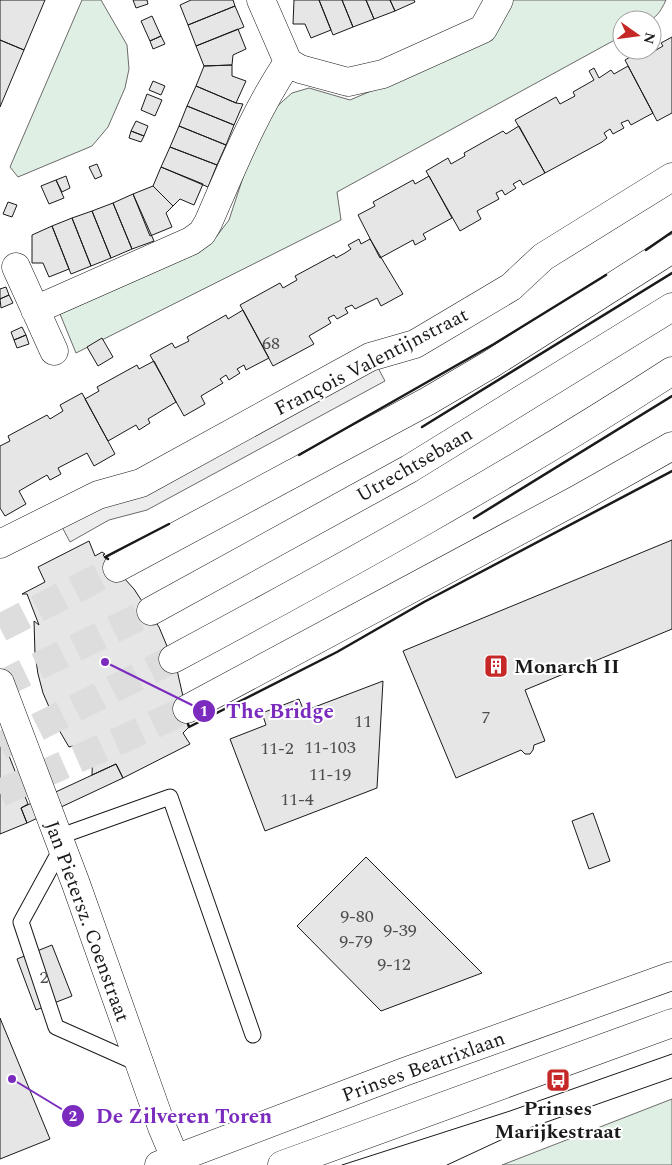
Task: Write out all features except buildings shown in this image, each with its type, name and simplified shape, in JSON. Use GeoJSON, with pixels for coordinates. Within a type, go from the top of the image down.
{"type":"FeatureCollection","features":[{"type":"Feature","properties":{"kind":"street"},"geometry":{"type":"LineString","coordinates":[[261,0],[288,62],[300,69],[348,82],[383,74],[483,29],[499,0]]}},
{"type":"Feature","properties":{"kind":"street"},"geometry":{"type":"LineString","coordinates":[[35,310],[191,241],[202,233],[268,91],[288,62]]}},
{"type":"Feature","properties":{"kind":"street","name":"François Valentijnstraat"},"geometry":{"type":"LineString","coordinates":[[0,544],[98,494],[141,484],[370,357],[415,344],[511,287],[543,257],[672,178]]}},
{"type":"Feature","properties":{"kind":"street"},"geometry":{"type":"LineString","coordinates":[[117,568],[444,392],[672,250]]}},
{"type":"Feature","properties":{"kind":"street"},"geometry":{"type":"LineString","coordinates":[[16,267],[54,352]]}},
{"type":"Feature","properties":{"kind":"street","name":"Utrechtsebaan"},"geometry":{"type":"LineString","coordinates":[[151,610],[409,468],[672,307]]}},
{"type":"Feature","properties":{"kind":"street"},"geometry":{"type":"LineString","coordinates":[[173,659],[377,550],[448,509],[672,371]]}},
{"type":"Feature","properties":{"kind":"street"},"geometry":{"type":"LineString","coordinates":[[187,709],[578,499],[672,446]]}},
{"type":"Feature","properties":{"kind":"street","name":"Jan Pietersz. Coenstraat"},"geometry":{"type":"LineString","coordinates":[[0,683],[60,842],[162,1127],[171,1163]]}},
{"type":"Feature","properties":{"kind":"street","name":"Prinses Beatrixlaan"},"geometry":{"type":"LineString","coordinates":[[171,1163],[404,1072],[672,976]]}},
{"type":"Feature","properties":{"kind":"street"},"geometry":{"type":"LineString","coordinates":[[282,1165],[672,1023]]}},
{"type":"Feature","properties":{"kind":"lane"},"geometry":{"type":"LineString","coordinates":[[139,1064],[56,1027],[22,922],[60,842],[170,797],[254,1036]]}},
{"type":"Feature","properties":{"kind":"green space"},"geometry":{"type":"Polygon","coordinates":[[[82,0],[101,0],[127,45],[129,69],[125,88],[108,127],[92,146],[18,177],[10,167],[82,0]]]}},
{"type":"Feature","properties":{"kind":"green space"},"geometry":{"type":"Polygon","coordinates":[[[512,0],[666,0],[661,10],[612,10],[612,41],[337,192],[341,220],[76,353],[60,314],[198,253],[216,237],[229,220],[253,147],[274,109],[292,93],[309,88],[350,100],[467,50],[512,0]]]}},
{"type":"Feature","properties":{"kind":"green space"},"geometry":{"type":"Polygon","coordinates":[[[672,1099],[672,1165],[502,1165],[672,1099]]]}},
{"type":"Feature","properties":{"kind":"shaded area"},"geometry":{"type":"Polygon","coordinates":[[[376,364],[385,381],[147,510],[109,520],[70,542],[62,527],[376,364]]]}},
{"type":"Feature","properties":{"kind":"tunnel"},"geometry":{"type":"LineString","coordinates":[[0,628],[117,568]]}},
{"type":"Feature","properties":{"kind":"tunnel"},"geometry":{"type":"LineString","coordinates":[[0,685],[151,611]]}},
{"type":"Feature","properties":{"kind":"tunnel"},"geometry":{"type":"LineString","coordinates":[[0,746],[173,659]]}},
{"type":"Feature","properties":{"kind":"tunnel"},"geometry":{"type":"LineString","coordinates":[[0,793],[187,709]]}},
{"type":"Feature","properties":{"kind":"tram line"},"geometry":{"type":"LineString","coordinates":[[342,1165],[510,1111],[672,1054]]}},
{"type":"Feature","properties":{"kind":"tram line"},"geometry":{"type":"LineString","coordinates":[[447,1165],[518,1132],[672,1078]]}},
{"type":"Feature","properties":{"kind":"wall"},"geometry":{"type":"LineString","coordinates":[[646,250],[672,232]]}},
{"type":"Feature","properties":{"kind":"wall"},"geometry":{"type":"LineString","coordinates":[[422,427],[672,273]]}},
{"type":"Feature","properties":{"kind":"wall"},"geometry":{"type":"LineString","coordinates":[[299,455],[494,344],[606,275]]}},
{"type":"Feature","properties":{"kind":"wall"},"geometry":{"type":"LineString","coordinates":[[474,518],[672,396]]}},
{"type":"Feature","properties":{"kind":"wall"},"geometry":{"type":"LineString","coordinates":[[188,724],[189,727],[337,652],[424,602],[672,471]]}},
{"type":"Feature","properties":{"kind":"wall"},"geometry":{"type":"LineString","coordinates":[[108,559],[105,557],[169,524]]}},
{"type":"Feature","properties":{"kind":"place","name":"The Bridge"},"geometry":{"type":"Point","coordinates":[105,662]}},
{"type":"Feature","properties":{"kind":"place","name":"Monarch II"},"geometry":{"type":"Point","coordinates":[496,666]}},
{"type":"Feature","properties":{"kind":"place","name":"De Zilveren Toren"},"geometry":{"type":"Point","coordinates":[12,1079]}},
{"type":"Feature","properties":{"kind":"place","name":"Prinses Marijkestraat"},"geometry":{"type":"Point","coordinates":[558,1080]}}]}
